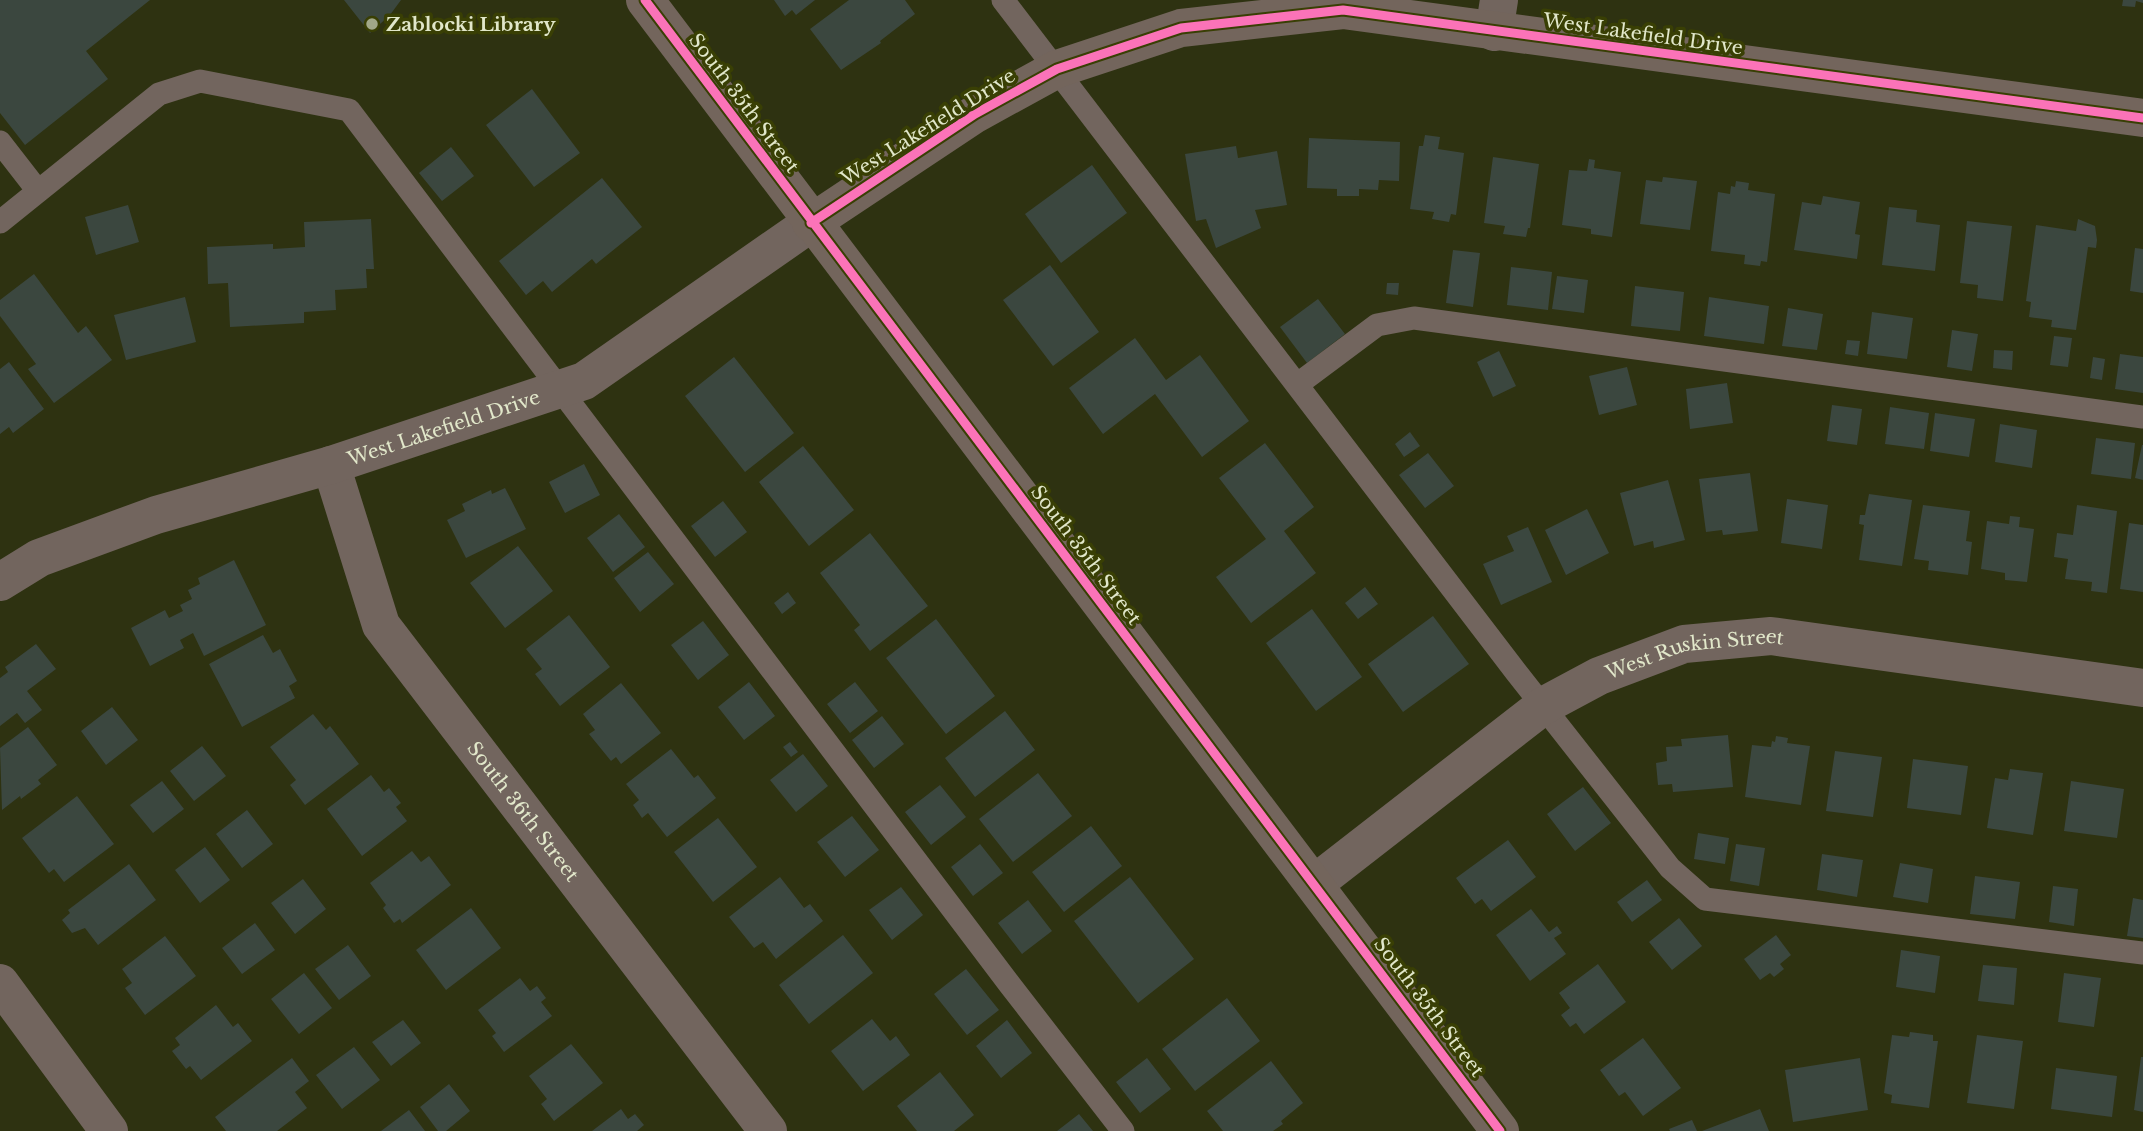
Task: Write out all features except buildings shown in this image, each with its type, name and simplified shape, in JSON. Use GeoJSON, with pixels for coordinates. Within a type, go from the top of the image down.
{"type":"FeatureCollection","features":[{"type":"Feature","properties":{"kind":"main road","name":"South 35th Street"},"geometry":{"type":"LineString","coordinates":[[645,0],[1500,1131]]}},
{"type":"Feature","properties":{"kind":"main road","name":"West Lakefield Drive"},"geometry":{"type":"LineString","coordinates":[[811,223],[975,114],[1057,69],[1181,28],[1339,5],[1496,16],[2143,118]]}},
{"type":"Feature","properties":{"kind":"street","name":"West Lakefield Drive"},"geometry":{"type":"LineString","coordinates":[[0,582],[39,558],[156,515],[331,465],[584,381],[811,223]]}},
{"type":"Feature","properties":{"kind":"street","name":"South 36th Street"},"geometry":{"type":"LineString","coordinates":[[331,465],[382,625],[768,1131]]}},
{"type":"Feature","properties":{"kind":"street","name":"West Ruskin Street"},"geometry":{"type":"LineString","coordinates":[[1314,884],[1543,706],[1599,676],[1684,644],[1771,636],[2143,688]]}},
{"type":"Feature","properties":{"kind":"street"},"geometry":{"type":"LineString","coordinates":[[0,983],[109,1131]]}},
{"type":"Feature","properties":{"kind":"lane"},"geometry":{"type":"LineString","coordinates":[[1003,0],[1543,706],[1670,868],[1705,899],[2143,953]]}},
{"type":"Feature","properties":{"kind":"lane"},"geometry":{"type":"LineString","coordinates":[[0,222],[159,94],[200,81],[349,110],[1123,1131]]}},
{"type":"Feature","properties":{"kind":"lane"},"geometry":{"type":"LineString","coordinates":[[0,142],[38,191]]}},
{"type":"Feature","properties":{"kind":"lane"},"geometry":{"type":"LineString","coordinates":[[1298,384],[1377,324],[1414,318],[2143,417]]}},
{"type":"Feature","properties":{"kind":"cycle path"},"geometry":{"type":"LineString","coordinates":[[645,0],[1500,1131]]}},
{"type":"Feature","properties":{"kind":"cycle path"},"geometry":{"type":"LineString","coordinates":[[811,223],[975,114],[1057,69],[1181,28],[1343,10],[2143,118]]}},
{"type":"Feature","properties":{"kind":"place","name":"Zablocki Library"},"geometry":{"type":"Point","coordinates":[372,24]}}]}
